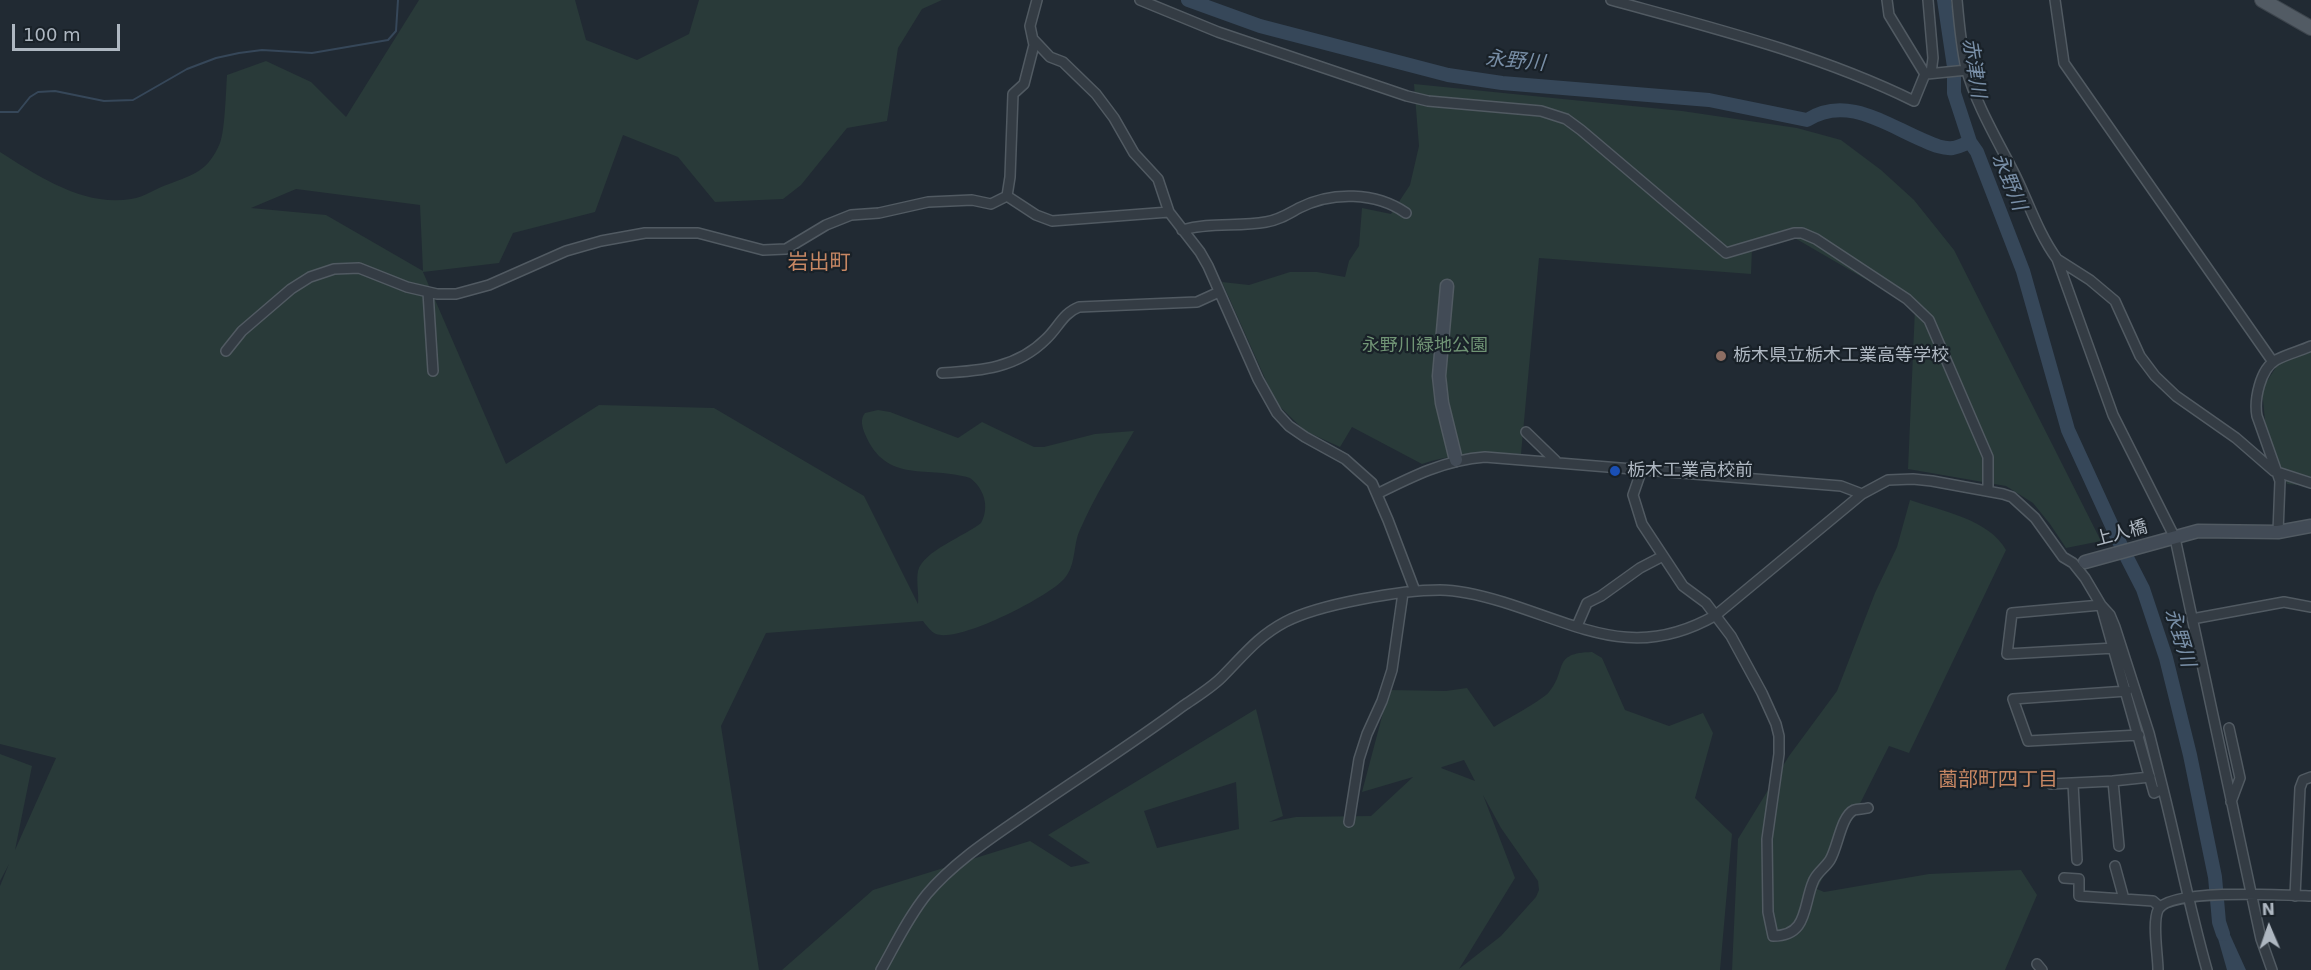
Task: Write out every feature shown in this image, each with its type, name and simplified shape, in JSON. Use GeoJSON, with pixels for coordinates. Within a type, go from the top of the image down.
{"type":"FeatureCollection","features":[{"type":"Feature","properties":{"kind":"main road"},"geometry":{"type":"LineString","coordinates":[[2262,0],[2282,6],[2311,28]]}},
{"type":"Feature","properties":{"kind":"street"},"geometry":{"type":"LineString","coordinates":[[1037,0],[1030,26],[1034,40],[1050,57],[1063,62],[1096,94],[1114,118],[1134,153],[1158,179],[1170,212],[1200,252],[1258,380],[1277,413],[1289,426],[1345,459],[1372,483],[1415,591]]}},
{"type":"Feature","properties":{"kind":"street"},"geometry":{"type":"LineString","coordinates":[[1140,0],[1218,32],[1407,96],[1428,101],[1555,114],[1581,130],[1726,253],[1794,233],[1802,233],[1816,239],[1907,299],[1929,320],[1988,457],[1988,491]]}},
{"type":"Feature","properties":{"kind":"street"},"geometry":{"type":"LineString","coordinates":[[1611,0],[1748,38],[1843,69],[1914,102],[1932,73],[1933,58],[1928,0]]}},
{"type":"Feature","properties":{"kind":"street"},"geometry":{"type":"LineString","coordinates":[[1887,0],[1889,15],[1932,73]]}},
{"type":"Feature","properties":{"kind":"street"},"geometry":{"type":"LineString","coordinates":[[1957,0],[1965,70],[1989,128],[2009,162],[2048,246],[2057,259],[2113,415],[2171,539],[2192,619],[2231,802],[2247,893],[2272,970]]}},
{"type":"Feature","properties":{"kind":"street"},"geometry":{"type":"LineString","coordinates":[[2055,0],[2064,63],[2273,362]]}},
{"type":"Feature","properties":{"kind":"street"},"geometry":{"type":"LineString","coordinates":[[1007,196],[1010,177],[1013,94],[1024,84],[1034,40]]}},
{"type":"Feature","properties":{"kind":"street"},"geometry":{"type":"LineString","coordinates":[[1932,73],[1965,70]]}},
{"type":"Feature","properties":{"kind":"street"},"geometry":{"type":"LineString","coordinates":[[1007,196],[1036,215],[1053,221],[1170,212]]}},
{"type":"Feature","properties":{"kind":"street"},"geometry":{"type":"LineString","coordinates":[[226,351],[242,331],[273,303],[302,282],[334,269],[359,268],[407,287],[428,292],[456,294],[489,285],[566,250],[645,233],[698,233],[763,250],[786,249],[826,225],[851,215],[879,213],[928,202],[972,200],[991,204],[1007,196]]}},
{"type":"Feature","properties":{"kind":"street"},"geometry":{"type":"LineString","coordinates":[[1182,230],[1197,226],[1264,223],[1288,215],[1309,204],[1343,196],[1385,201],[1406,213]]}},
{"type":"Feature","properties":{"kind":"street"},"geometry":{"type":"LineString","coordinates":[[2057,259],[2090,280],[2115,301],[2140,356],[2176,396],[2208,417],[2278,472],[2311,483]]}},
{"type":"Feature","properties":{"kind":"street"},"geometry":{"type":"LineString","coordinates":[[1447,286],[1439,376],[1442,403],[1456,460]]}},
{"type":"Feature","properties":{"kind":"street"},"geometry":{"type":"LineString","coordinates":[[428,292],[433,371]]}},
{"type":"Feature","properties":{"kind":"street"},"geometry":{"type":"LineString","coordinates":[[942,373],[995,368],[1017,361],[1047,338],[1069,311],[1079,308],[1197,302],[1219,292]]}},
{"type":"Feature","properties":{"kind":"street"},"geometry":{"type":"LineString","coordinates":[[2278,532],[2280,481],[2255,405],[2258,388],[2273,362],[2311,346]]}},
{"type":"Feature","properties":{"kind":"street"},"geometry":{"type":"LineString","coordinates":[[1526,432],[1556,461]]}},
{"type":"Feature","properties":{"kind":"street"},"geometry":{"type":"LineString","coordinates":[[1377,494],[1427,469],[1456,460],[1504,457],[1841,486],[1862,494]]}},
{"type":"Feature","properties":{"kind":"street"},"geometry":{"type":"LineString","coordinates":[[1642,469],[1633,495],[1642,524],[1683,586],[1706,603],[1736,645],[1762,693],[1779,736],[1779,754],[1767,839],[1768,912],[1773,936],[1788,935],[1803,918],[1812,882],[1830,860],[1844,827],[1844,820],[1853,811],[1868,808]]}},
{"type":"Feature","properties":{"kind":"street"},"geometry":{"type":"LineString","coordinates":[[881,970],[925,896],[939,881],[1007,826],[1103,763],[1221,678],[1249,647],[1287,621],[1332,606],[1415,591],[1445,590],[1467,593],[1615,637],[1651,638],[1681,632],[1716,615],[1862,494],[1879,483],[1899,479],[1923,480],[2012,497],[2046,530],[2063,557],[2079,563],[2085,578],[2101,605],[2110,615],[2115,627],[2149,733],[2192,898],[2207,970]]}},
{"type":"Feature","properties":{"kind":"street","name":"上人橋"},"geometry":{"type":"LineString","coordinates":[[2079,563],[2208,530],[2278,532],[2311,526]]}},
{"type":"Feature","properties":{"kind":"street"},"geometry":{"type":"LineString","coordinates":[[1576,626],[1587,603],[1601,596],[1640,568],[1663,556]]}},
{"type":"Feature","properties":{"kind":"street"},"geometry":{"type":"LineString","coordinates":[[1349,822],[1364,742],[1382,701],[1392,670],[1403,593]]}},
{"type":"Feature","properties":{"kind":"street"},"geometry":{"type":"LineString","coordinates":[[2192,619],[2284,602],[2311,607]]}},
{"type":"Feature","properties":{"kind":"street"},"geometry":{"type":"LineString","coordinates":[[2101,605],[2154,793],[2163,789]]}},
{"type":"Feature","properties":{"kind":"street"},"geometry":{"type":"LineString","coordinates":[[2101,605],[2012,613],[2007,654],[2114,648]]}},
{"type":"Feature","properties":{"kind":"street"},"geometry":{"type":"LineString","coordinates":[[2127,691],[2013,699],[2028,741],[2139,735]]}},
{"type":"Feature","properties":{"kind":"street"},"geometry":{"type":"LineString","coordinates":[[2229,728],[2240,778],[2231,802]]}},
{"type":"Feature","properties":{"kind":"street"},"geometry":{"type":"LineString","coordinates":[[2051,784],[2150,777]]}},
{"type":"Feature","properties":{"kind":"street"},"geometry":{"type":"LineString","coordinates":[[2295,896],[2300,788],[2303,780],[2311,777]]}},
{"type":"Feature","properties":{"kind":"street"},"geometry":{"type":"LineString","coordinates":[[2113,781],[2119,846]]}},
{"type":"Feature","properties":{"kind":"street"},"geometry":{"type":"LineString","coordinates":[[2073,783],[2077,860]]}},
{"type":"Feature","properties":{"kind":"street"},"geometry":{"type":"LineString","coordinates":[[2115,866],[2124,899]]}},
{"type":"Feature","properties":{"kind":"street"},"geometry":{"type":"LineString","coordinates":[[2064,878],[2079,879],[2079,896],[2153,901],[2160,907]]}},
{"type":"Feature","properties":{"kind":"street"},"geometry":{"type":"LineString","coordinates":[[2158,970],[2156,917],[2160,907],[2171,902],[2192,898],[2247,893],[2311,896]]}},
{"type":"Feature","properties":{"kind":"green space"},"geometry":{"type":"Polygon","coordinates":[[[419,0],[575,0],[586,40],[637,60],[689,34],[699,0],[942,0],[922,9],[898,48],[887,121],[847,128],[801,185],[783,199],[715,202],[678,157],[623,135],[595,212],[513,233],[499,263],[423,272],[506,464],[599,405],[714,408],[864,496],[918,604],[917,575],[921,564],[936,550],[981,523],[985,511],[984,498],[979,487],[970,478],[955,474],[910,470],[884,461],[874,450],[863,429],[862,418],[865,413],[878,410],[890,412],[958,438],[982,422],[1034,447],[1044,447],[1095,434],[1134,431],[1079,532],[1068,574],[1055,587],[1023,607],[963,632],[947,635],[934,633],[923,621],[766,633],[721,726],[759,970],[0,970],[0,886],[9,864],[0,881],[0,754],[32,766],[15,850],[56,758],[0,744],[0,152],[46,180],[79,194],[113,200],[141,196],[193,174],[211,160],[222,137],[227,75],[266,61],[311,82],[346,117],[419,0]],[[296,189],[251,208],[326,215],[423,271],[420,205],[296,189]]]}},
{"type":"Feature","properties":{"kind":"green space","name":"永野川緑地公園"},"geometry":{"type":"Polygon","coordinates":[[[1414,84],[1682,111],[1797,128],[1841,140],[1881,170],[1914,200],[1954,250],[2101,541],[2066,548],[2033,503],[2006,486],[1908,469],[1915,308],[1793,237],[1752,248],[1751,274],[1539,258],[1521,454],[1471,455],[1422,464],[1352,427],[1340,447],[1305,431],[1276,403],[1222,282],[1249,285],[1290,272],[1317,272],[1345,277],[1349,261],[1359,246],[1362,208],[1391,214],[1410,185],[1419,146],[1414,84]]]}},
{"type":"Feature","properties":{"kind":"green space"},"geometry":{"type":"Polygon","coordinates":[[[2311,351],[2311,486],[2287,484],[2266,431],[2262,389],[2278,364],[2311,351]]]}},
{"type":"Feature","properties":{"kind":"green space"},"geometry":{"type":"Polygon","coordinates":[[[1910,500],[1950,512],[1976,523],[1998,539],[2006,550],[1909,753],[1889,746],[1817,889],[1824,892],[1929,874],[2021,870],[2037,895],[2005,970],[1732,970],[1738,839],[1789,756],[1837,691],[1875,593],[1897,547],[1910,500]]]}},
{"type":"Feature","properties":{"kind":"green space"},"geometry":{"type":"Polygon","coordinates":[[[1592,652],[1602,658],[1625,710],[1669,726],[1703,713],[1713,733],[1695,798],[1732,834],[1720,970],[782,970],[873,890],[1030,841],[1071,867],[1090,863],[1048,835],[1256,709],[1283,816],[1269,822],[1296,817],[1371,816],[1413,777],[1362,792],[1389,690],[1446,691],[1467,688],[1494,727],[1545,696],[1555,684],[1565,659],[1579,653],[1592,652]],[[1464,760],[1442,767],[1441,768],[1475,781],[1464,760]],[[1236,782],[1144,811],[1157,848],[1239,829],[1236,782]],[[1483,795],[1515,878],[1459,969],[1501,936],[1536,897],[1539,890],[1538,881],[1501,828],[1483,795]]]}},
{"type":"Feature","properties":{"kind":"water"},"geometry":{"type":"Polygon","coordinates":[[[2222,917],[2246,970],[2227,970],[2213,921],[2222,917]]]}},
{"type":"Feature","properties":{"kind":"waterway"},"geometry":{"type":"LineString","coordinates":[[0,112],[18,112],[30,97],[38,92],[55,91],[104,101],[133,100],[187,69],[216,58],[239,53],[262,50],[312,53],[388,40],[396,31],[398,0]]}},
{"type":"Feature","properties":{"kind":"waterway","name":"永野川"},"geometry":{"type":"LineString","coordinates":[[1188,0],[1260,26],[1448,75],[1502,83],[1709,100],[1807,120],[1822,113],[1837,110],[1852,111],[1946,148],[1970,142]]}},
{"type":"Feature","properties":{"kind":"waterway","name":"永野川"},"geometry":{"type":"LineString","coordinates":[[1944,0],[1954,67],[1954,93],[1970,142],[1977,152],[2023,271],[2068,430],[2143,589],[2166,658],[2190,755],[2215,877],[2219,922],[2223,934]]}},
{"type":"Feature","properties":{"kind":"place","name":"栃木県立栃木工業高等学校"},"geometry":{"type":"Point","coordinates":[1721,356]}},
{"type":"Feature","properties":{"kind":"place","name":"栃木工業高校前"},"geometry":{"type":"Point","coordinates":[1615,471]}},
{"type":"Feature","properties":{"kind":"district","name":"岩出町"},"geometry":{"type":"Point","coordinates":[819,264]}},
{"type":"Feature","properties":{"kind":"district","name":"薗部町四丁目"},"geometry":{"type":"Point","coordinates":[1998,781]}},
{"type":"Feature","properties":{"kind":"water label","name":"赤津川"},"geometry":{"type":"Point","coordinates":[1973,68]}}]}
